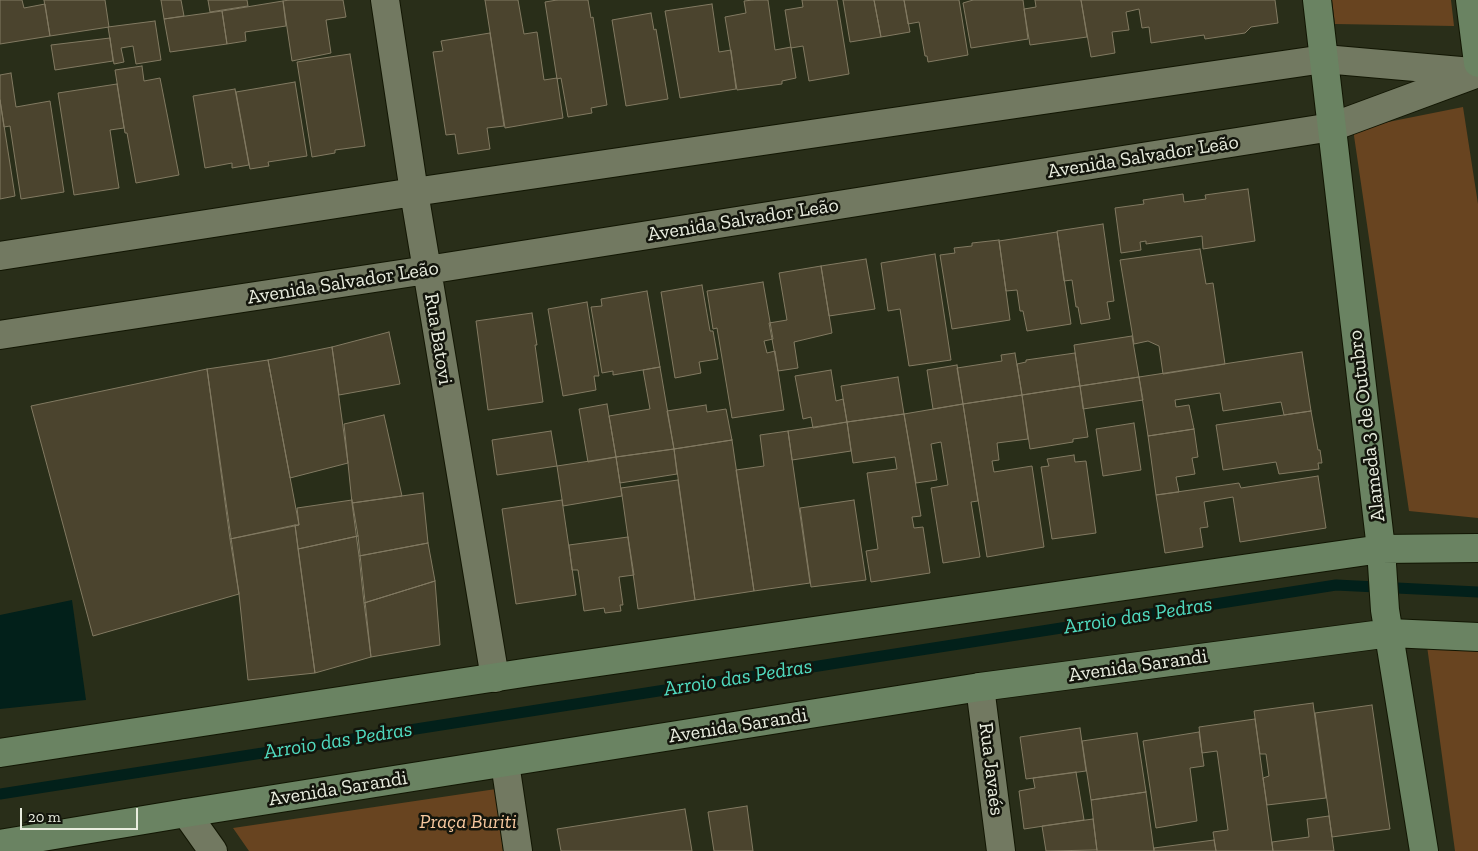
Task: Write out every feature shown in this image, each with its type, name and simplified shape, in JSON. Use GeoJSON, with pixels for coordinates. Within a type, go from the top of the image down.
{"type":"FeatureCollection","features":[{"type":"Feature","properties":{"kind":"street","name":"Rua Batovi"},"geometry":{"type":"LineString","coordinates":[[385,0],[414,192],[495,678]]}},
{"type":"Feature","properties":{"kind":"street","name":"Alameda 3 de Outubro"},"geometry":{"type":"LineString","coordinates":[[1317,0],[1387,621],[1424,851]]}},
{"type":"Feature","properties":{"kind":"street"},"geometry":{"type":"LineString","coordinates":[[1470,0],[1478,63]]}},
{"type":"Feature","properties":{"kind":"street","name":"Avenida Salvador Leão"},"geometry":{"type":"LineString","coordinates":[[0,256],[414,192],[1324,59],[1478,73]]}},
{"type":"Feature","properties":{"kind":"street","name":"Avenida Salvador Leão"},"geometry":{"type":"LineString","coordinates":[[0,335],[427,270],[1332,127],[1478,73]]}},
{"type":"Feature","properties":{"kind":"street"},"geometry":{"type":"LineString","coordinates":[[0,753],[495,678],[1381,555],[1478,548]]}},
{"type":"Feature","properties":{"kind":"street","name":"Avenida Sarandi"},"geometry":{"type":"LineString","coordinates":[[0,844],[1387,621],[1478,637]]}},
{"type":"Feature","properties":{"kind":"street","name":"Rua Javaés"},"geometry":{"type":"LineString","coordinates":[[980,687],[1001,851]]}},
{"type":"Feature","properties":{"kind":"street"},"geometry":{"type":"LineString","coordinates":[[505,762],[518,851]]}},
{"type":"Feature","properties":{"kind":"street"},"geometry":{"type":"LineString","coordinates":[[186,813],[213,851]]}},
{"type":"Feature","properties":{"kind":"green space"},"geometry":{"type":"Polygon","coordinates":[[[1332,0],[1451,0],[1454,26],[1335,24],[1332,0]]]}},
{"type":"Feature","properties":{"kind":"green space"},"geometry":{"type":"Polygon","coordinates":[[[1463,107],[1478,204],[1478,518],[1409,511],[1353,129],[1463,107]]]}},
{"type":"Feature","properties":{"kind":"green space"},"geometry":{"type":"Polygon","coordinates":[[[1427,646],[1478,649],[1478,851],[1455,851],[1427,646]]]}},
{"type":"Feature","properties":{"kind":"green space","name":"Praça Buriti"},"geometry":{"type":"Polygon","coordinates":[[[496,789],[503,851],[249,851],[233,828],[496,789]]]}},
{"type":"Feature","properties":{"kind":"water"},"geometry":{"type":"Polygon","coordinates":[[[72,600],[86,700],[0,709],[0,615],[72,600]]]}},
{"type":"Feature","properties":{"kind":"building"},"geometry":{"type":"Polygon","coordinates":[[[0,0],[22,0],[24,8],[45,4],[50,36],[0,44],[0,0]]]}},
{"type":"Feature","properties":{"kind":"building"},"geometry":{"type":"Polygon","coordinates":[[[44,0],[105,0],[109,27],[50,36],[44,0]]]}},
{"type":"Feature","properties":{"kind":"building"},"geometry":{"type":"Polygon","coordinates":[[[161,0],[181,0],[184,16],[164,19],[161,0]]]}},
{"type":"Feature","properties":{"kind":"building"},"geometry":{"type":"Polygon","coordinates":[[[208,0],[247,0],[248,6],[210,12],[208,0]]]}},
{"type":"Feature","properties":{"kind":"building"},"geometry":{"type":"Polygon","coordinates":[[[343,0],[346,17],[326,20],[331,53],[292,61],[283,1],[343,0]]]}},
{"type":"Feature","properties":{"kind":"building"},"geometry":{"type":"Polygon","coordinates":[[[485,0],[518,0],[524,34],[537,32],[544,80],[557,78],[563,118],[505,128],[485,0]]]}},
{"type":"Feature","properties":{"kind":"building"},"geometry":{"type":"Polygon","coordinates":[[[588,0],[591,18],[593,17],[607,105],[591,108],[592,113],[568,117],[561,78],[557,79],[545,2],[588,0]]]}},
{"type":"Feature","properties":{"kind":"building"},"geometry":{"type":"Polygon","coordinates":[[[768,0],[775,50],[791,47],[796,78],[782,81],[782,84],[737,90],[725,17],[746,13],[744,1],[768,0]]]}},
{"type":"Feature","properties":{"kind":"building"},"geometry":{"type":"Polygon","coordinates":[[[802,0],[837,0],[849,74],[809,81],[803,46],[791,48],[785,10],[803,7],[802,0]]]}},
{"type":"Feature","properties":{"kind":"building"},"geometry":{"type":"Polygon","coordinates":[[[843,0],[874,0],[881,37],[850,42],[843,0]]]}},
{"type":"Feature","properties":{"kind":"building"},"geometry":{"type":"Polygon","coordinates":[[[874,0],[904,0],[910,32],[881,37],[874,0]]]}},
{"type":"Feature","properties":{"kind":"building"},"geometry":{"type":"Polygon","coordinates":[[[904,0],[959,0],[968,55],[928,62],[927,56],[925,56],[919,22],[908,24],[904,0]]]}},
{"type":"Feature","properties":{"kind":"building"},"geometry":{"type":"Polygon","coordinates":[[[973,0],[1023,0],[1028,39],[971,48],[963,3],[973,0]]]}},
{"type":"Feature","properties":{"kind":"building"},"geometry":{"type":"Polygon","coordinates":[[[1035,0],[1081,0],[1087,37],[1030,45],[1024,9],[1036,7],[1035,0]]]}},
{"type":"Feature","properties":{"kind":"building"},"geometry":{"type":"Polygon","coordinates":[[[1081,0],[1275,0],[1278,23],[1251,27],[1245,33],[1205,39],[1204,35],[1151,43],[1149,27],[1142,28],[1139,9],[1126,12],[1129,30],[1112,32],[1115,53],[1091,57],[1081,0]]]}},
{"type":"Feature","properties":{"kind":"building"},"geometry":{"type":"Polygon","coordinates":[[[283,1],[286,26],[245,32],[246,41],[227,44],[222,11],[283,1]]]}},
{"type":"Feature","properties":{"kind":"building"},"geometry":{"type":"Polygon","coordinates":[[[712,4],[719,52],[731,50],[736,89],[680,98],[665,11],[712,4]]]}},
{"type":"Feature","properties":{"kind":"building"},"geometry":{"type":"Polygon","coordinates":[[[222,11],[227,44],[170,52],[164,19],[222,11]]]}},
{"type":"Feature","properties":{"kind":"building"},"geometry":{"type":"Polygon","coordinates":[[[651,13],[654,30],[656,29],[668,99],[626,106],[612,20],[651,13]]]}},
{"type":"Feature","properties":{"kind":"building"},"geometry":{"type":"Polygon","coordinates":[[[155,21],[161,60],[136,64],[133,46],[121,48],[124,62],[114,64],[108,27],[155,21]]]}},
{"type":"Feature","properties":{"kind":"building"},"geometry":{"type":"Polygon","coordinates":[[[490,33],[504,126],[487,128],[490,149],[458,154],[455,134],[446,135],[433,52],[443,51],[441,41],[490,33]]]}},
{"type":"Feature","properties":{"kind":"building"},"geometry":{"type":"Polygon","coordinates":[[[110,38],[113,61],[55,70],[51,45],[110,38]]]}},
{"type":"Feature","properties":{"kind":"building"},"geometry":{"type":"Polygon","coordinates":[[[350,54],[365,146],[335,150],[335,153],[312,157],[297,62],[350,54]]]}},
{"type":"Feature","properties":{"kind":"building"},"geometry":{"type":"Polygon","coordinates":[[[142,66],[144,81],[160,78],[179,175],[136,183],[127,133],[125,133],[115,70],[142,66]]]}},
{"type":"Feature","properties":{"kind":"building"},"geometry":{"type":"Polygon","coordinates":[[[11,73],[16,107],[50,101],[64,192],[21,199],[10,126],[4,127],[0,100],[0,75],[11,73]]]}},
{"type":"Feature","properties":{"kind":"building"},"geometry":{"type":"Polygon","coordinates":[[[295,82],[307,156],[268,162],[269,166],[250,169],[236,92],[295,82]]]}},
{"type":"Feature","properties":{"kind":"building"},"geometry":{"type":"Polygon","coordinates":[[[117,84],[124,128],[110,130],[119,188],[74,195],[58,93],[117,84]]]}},
{"type":"Feature","properties":{"kind":"building"},"geometry":{"type":"Polygon","coordinates":[[[235,89],[249,165],[232,168],[232,163],[205,168],[193,96],[235,89]]]}},
{"type":"Feature","properties":{"kind":"building"},"geometry":{"type":"Polygon","coordinates":[[[0,100],[15,196],[0,199],[0,100]]]}},
{"type":"Feature","properties":{"kind":"building"},"geometry":{"type":"Polygon","coordinates":[[[1248,189],[1255,241],[1203,249],[1202,236],[1146,244],[1146,241],[1140,242],[1141,250],[1121,253],[1115,208],[1144,204],[1143,200],[1183,194],[1184,202],[1206,199],[1205,195],[1248,189]]]}},
{"type":"Feature","properties":{"kind":"building"},"geometry":{"type":"Polygon","coordinates":[[[1103,224],[1114,301],[1107,302],[1110,319],[1081,324],[1072,280],[1064,281],[1057,231],[1103,224]]]}},
{"type":"Feature","properties":{"kind":"building"},"geometry":{"type":"Polygon","coordinates":[[[1057,232],[1071,324],[1027,331],[1023,311],[1020,311],[1017,290],[1006,291],[999,241],[1057,232]]]}},
{"type":"Feature","properties":{"kind":"building"},"geometry":{"type":"Polygon","coordinates":[[[999,240],[1010,320],[952,329],[940,255],[955,253],[954,248],[972,246],[972,243],[999,240]]]}},
{"type":"Feature","properties":{"kind":"building"},"geometry":{"type":"Polygon","coordinates":[[[1200,249],[1206,284],[1213,283],[1225,364],[1163,374],[1159,346],[1148,341],[1134,344],[1120,260],[1200,249]]]}},
{"type":"Feature","properties":{"kind":"building"},"geometry":{"type":"Polygon","coordinates":[[[935,254],[951,360],[909,366],[900,309],[888,311],[881,263],[935,254]]]}},
{"type":"Feature","properties":{"kind":"building"},"geometry":{"type":"Polygon","coordinates":[[[866,259],[875,309],[829,316],[821,266],[866,259]]]}},
{"type":"Feature","properties":{"kind":"building"},"geometry":{"type":"Polygon","coordinates":[[[821,266],[832,333],[794,342],[798,368],[778,371],[769,323],[787,320],[779,273],[821,266]]]}},
{"type":"Feature","properties":{"kind":"building"},"geometry":{"type":"Polygon","coordinates":[[[763,282],[773,339],[764,341],[767,353],[775,351],[784,410],[732,418],[717,328],[713,329],[707,291],[763,282]]]}},
{"type":"Feature","properties":{"kind":"building"},"geometry":{"type":"Polygon","coordinates":[[[702,285],[710,331],[713,331],[718,359],[699,362],[701,373],[675,378],[661,292],[702,285]]]}},
{"type":"Feature","properties":{"kind":"building"},"geometry":{"type":"Polygon","coordinates":[[[647,291],[660,367],[613,375],[613,371],[602,373],[591,307],[602,306],[601,299],[647,291]]]}},
{"type":"Feature","properties":{"kind":"building"},"geometry":{"type":"Polygon","coordinates":[[[587,302],[599,376],[594,376],[596,390],[563,396],[548,309],[587,302]]]}},
{"type":"Feature","properties":{"kind":"building"},"geometry":{"type":"Polygon","coordinates":[[[532,313],[543,402],[488,410],[476,321],[532,313]]]}},
{"type":"Feature","properties":{"kind":"building"},"geometry":{"type":"Polygon","coordinates":[[[389,332],[400,384],[339,395],[332,347],[389,332]]]}},
{"type":"Feature","properties":{"kind":"building"},"geometry":{"type":"Polygon","coordinates":[[[1132,336],[1139,377],[1080,386],[1074,345],[1132,336]]]}},
{"type":"Feature","properties":{"kind":"building"},"geometry":{"type":"Polygon","coordinates":[[[332,347],[348,463],[290,478],[268,360],[332,347]]]}},
{"type":"Feature","properties":{"kind":"building"},"geometry":{"type":"Polygon","coordinates":[[[1302,352],[1311,411],[1284,415],[1281,402],[1223,411],[1220,393],[1175,400],[1176,407],[1189,405],[1194,429],[1148,436],[1139,377],[1302,352]]]}},
{"type":"Feature","properties":{"kind":"building"},"geometry":{"type":"Polygon","coordinates":[[[1015,353],[1022,395],[963,404],[957,368],[1002,361],[1001,355],[1015,353]]]}},
{"type":"Feature","properties":{"kind":"building"},"geometry":{"type":"Polygon","coordinates":[[[1075,353],[1080,386],[1022,395],[1017,364],[1026,362],[1026,360],[1075,353]]]}},
{"type":"Feature","properties":{"kind":"building"},"geometry":{"type":"Polygon","coordinates":[[[268,360],[299,525],[230,539],[207,369],[268,360]]]}},
{"type":"Feature","properties":{"kind":"building"},"geometry":{"type":"Polygon","coordinates":[[[957,365],[963,404],[933,409],[927,370],[957,365]]]}},
{"type":"Feature","properties":{"kind":"building"},"geometry":{"type":"Polygon","coordinates":[[[660,367],[674,449],[616,457],[609,416],[650,409],[643,370],[660,367]]]}},
{"type":"Feature","properties":{"kind":"building"},"geometry":{"type":"Polygon","coordinates":[[[207,369],[239,594],[93,636],[31,406],[207,369]]]}},
{"type":"Feature","properties":{"kind":"building"},"geometry":{"type":"Polygon","coordinates":[[[831,370],[836,401],[843,399],[847,422],[813,428],[811,417],[803,419],[795,376],[831,370]]]}},
{"type":"Feature","properties":{"kind":"building"},"geometry":{"type":"Polygon","coordinates":[[[898,377],[904,414],[847,422],[841,386],[898,377]]]}},
{"type":"Feature","properties":{"kind":"building"},"geometry":{"type":"Polygon","coordinates":[[[1139,377],[1143,400],[1083,409],[1080,386],[1139,377]]]}},
{"type":"Feature","properties":{"kind":"building"},"geometry":{"type":"Polygon","coordinates":[[[1080,386],[1088,437],[1073,439],[1073,442],[1030,449],[1022,395],[1080,386]]]}},
{"type":"Feature","properties":{"kind":"building"},"geometry":{"type":"Polygon","coordinates":[[[1022,395],[1028,439],[997,443],[999,460],[992,461],[994,472],[1032,466],[1044,547],[987,557],[963,404],[1022,395]]]}},
{"type":"Feature","properties":{"kind":"building"},"geometry":{"type":"Polygon","coordinates":[[[607,404],[616,457],[588,462],[579,409],[607,404]]]}},
{"type":"Feature","properties":{"kind":"building"},"geometry":{"type":"Polygon","coordinates":[[[963,404],[978,501],[971,502],[980,557],[943,563],[931,488],[948,485],[941,442],[931,444],[937,480],[916,483],[904,414],[963,404]]]}},
{"type":"Feature","properties":{"kind":"building"},"geometry":{"type":"Polygon","coordinates":[[[706,405],[707,412],[726,409],[732,440],[674,449],[667,411],[706,405]]]}},
{"type":"Feature","properties":{"kind":"building"},"geometry":{"type":"Polygon","coordinates":[[[1311,411],[1322,463],[1318,463],[1319,469],[1279,474],[1276,462],[1223,470],[1216,425],[1311,411]]]}},
{"type":"Feature","properties":{"kind":"building"},"geometry":{"type":"Polygon","coordinates":[[[904,414],[921,516],[912,517],[914,528],[923,527],[930,573],[871,582],[866,551],[878,549],[867,473],[897,469],[895,457],[853,463],[847,422],[904,414]]]}},
{"type":"Feature","properties":{"kind":"building"},"geometry":{"type":"Polygon","coordinates":[[[384,415],[402,496],[352,503],[344,424],[384,415]]]}},
{"type":"Feature","properties":{"kind":"building"},"geometry":{"type":"Polygon","coordinates":[[[847,422],[851,451],[792,460],[788,431],[847,422]]]}},
{"type":"Feature","properties":{"kind":"building"},"geometry":{"type":"Polygon","coordinates":[[[1134,423],[1141,470],[1103,476],[1096,429],[1134,423]]]}},
{"type":"Feature","properties":{"kind":"building"},"geometry":{"type":"Polygon","coordinates":[[[1194,429],[1198,457],[1192,458],[1195,474],[1176,477],[1179,492],[1156,495],[1148,436],[1194,429]]]}},
{"type":"Feature","properties":{"kind":"building"},"geometry":{"type":"Polygon","coordinates":[[[551,431],[557,466],[497,475],[492,440],[551,431]]]}},
{"type":"Feature","properties":{"kind":"building"},"geometry":{"type":"Polygon","coordinates":[[[788,431],[810,583],[754,591],[736,470],[764,466],[760,435],[788,431]]]}},
{"type":"Feature","properties":{"kind":"building"},"geometry":{"type":"Polygon","coordinates":[[[732,440],[754,591],[695,600],[674,449],[732,440]]]}},
{"type":"Feature","properties":{"kind":"building"},"geometry":{"type":"Polygon","coordinates":[[[674,449],[677,474],[620,483],[616,457],[674,449]]]}},
{"type":"Feature","properties":{"kind":"building"},"geometry":{"type":"Polygon","coordinates":[[[1074,455],[1075,462],[1086,461],[1096,533],[1052,539],[1041,467],[1049,466],[1047,459],[1074,455]]]}},
{"type":"Feature","properties":{"kind":"building"},"geometry":{"type":"Polygon","coordinates":[[[616,457],[622,496],[563,506],[557,466],[616,457]]]}},
{"type":"Feature","properties":{"kind":"building"},"geometry":{"type":"Polygon","coordinates":[[[1318,476],[1326,528],[1240,542],[1233,497],[1204,502],[1208,527],[1200,528],[1203,547],[1165,553],[1156,495],[1239,483],[1241,488],[1318,476]]]}},
{"type":"Feature","properties":{"kind":"building"},"geometry":{"type":"Polygon","coordinates":[[[678,480],[695,600],[638,609],[621,488],[678,480]]]}},
{"type":"Feature","properties":{"kind":"building"},"geometry":{"type":"Polygon","coordinates":[[[423,493],[428,543],[359,556],[352,503],[423,493]]]}},
{"type":"Feature","properties":{"kind":"building"},"geometry":{"type":"Polygon","coordinates":[[[352,500],[358,536],[298,549],[295,525],[299,525],[297,508],[352,500]]]}},
{"type":"Feature","properties":{"kind":"building"},"geometry":{"type":"Polygon","coordinates":[[[562,500],[576,595],[516,604],[502,509],[562,500]]]}},
{"type":"Feature","properties":{"kind":"building"},"geometry":{"type":"Polygon","coordinates":[[[854,500],[866,580],[811,587],[800,508],[854,500]]]}},
{"type":"Feature","properties":{"kind":"building"},"geometry":{"type":"Polygon","coordinates":[[[295,525],[315,673],[248,680],[239,594],[230,539],[295,525]]]}},
{"type":"Feature","properties":{"kind":"building"},"geometry":{"type":"Polygon","coordinates":[[[358,536],[371,657],[315,673],[298,549],[358,536]]]}},
{"type":"Feature","properties":{"kind":"building"},"geometry":{"type":"Polygon","coordinates":[[[628,537],[634,575],[619,577],[623,605],[620,605],[621,611],[605,613],[604,608],[584,611],[578,570],[572,570],[569,545],[628,537]]]}},
{"type":"Feature","properties":{"kind":"building"},"geometry":{"type":"Polygon","coordinates":[[[428,543],[435,581],[364,603],[359,556],[428,543]]]}},
{"type":"Feature","properties":{"kind":"building"},"geometry":{"type":"Polygon","coordinates":[[[435,581],[440,645],[371,657],[364,603],[435,581]]]}},
{"type":"Feature","properties":{"kind":"building"},"geometry":{"type":"Polygon","coordinates":[[[1313,703],[1326,798],[1267,805],[1263,778],[1269,776],[1266,754],[1260,754],[1254,711],[1313,703]]]}},
{"type":"Feature","properties":{"kind":"building"},"geometry":{"type":"Polygon","coordinates":[[[1372,705],[1390,829],[1332,837],[1315,713],[1372,705]]]}},
{"type":"Feature","properties":{"kind":"building"},"geometry":{"type":"Polygon","coordinates":[[[1255,719],[1273,851],[1216,851],[1213,832],[1228,830],[1217,751],[1202,753],[1199,727],[1255,719]]]}},
{"type":"Feature","properties":{"kind":"building"},"geometry":{"type":"Polygon","coordinates":[[[1080,728],[1086,771],[1026,779],[1020,737],[1080,728]]]}},
{"type":"Feature","properties":{"kind":"building"},"geometry":{"type":"Polygon","coordinates":[[[1199,732],[1204,766],[1190,768],[1197,821],[1156,828],[1143,741],[1199,732]]]}},
{"type":"Feature","properties":{"kind":"building"},"geometry":{"type":"Polygon","coordinates":[[[1137,733],[1146,792],[1091,800],[1082,741],[1137,733]]]}},
{"type":"Feature","properties":{"kind":"building"},"geometry":{"type":"Polygon","coordinates":[[[1076,772],[1084,820],[1024,829],[1019,791],[1035,788],[1033,778],[1076,772]]]}},
{"type":"Feature","properties":{"kind":"building"},"geometry":{"type":"Polygon","coordinates":[[[1146,792],[1154,851],[1097,851],[1091,800],[1146,792]]]}},
{"type":"Feature","properties":{"kind":"building"},"geometry":{"type":"Polygon","coordinates":[[[747,806],[753,851],[714,851],[708,812],[747,806]]]}},
{"type":"Feature","properties":{"kind":"building"},"geometry":{"type":"Polygon","coordinates":[[[685,809],[692,851],[561,851],[557,829],[685,809]]]}},
{"type":"Feature","properties":{"kind":"building"},"geometry":{"type":"Polygon","coordinates":[[[1329,816],[1334,851],[1273,851],[1272,842],[1309,837],[1307,819],[1329,816]]]}},
{"type":"Feature","properties":{"kind":"building"},"geometry":{"type":"Polygon","coordinates":[[[1093,819],[1097,850],[1046,851],[1042,826],[1093,819]]]}},
{"type":"Feature","properties":{"kind":"building"},"geometry":{"type":"Polygon","coordinates":[[[1214,840],[1216,851],[1154,851],[1154,848],[1214,840]]]}},
{"type":"Feature","properties":{"kind":"waterway","name":"Arroio das Pedras"},"geometry":{"type":"LineString","coordinates":[[0,794],[1336,585],[1478,592]]}}]}
